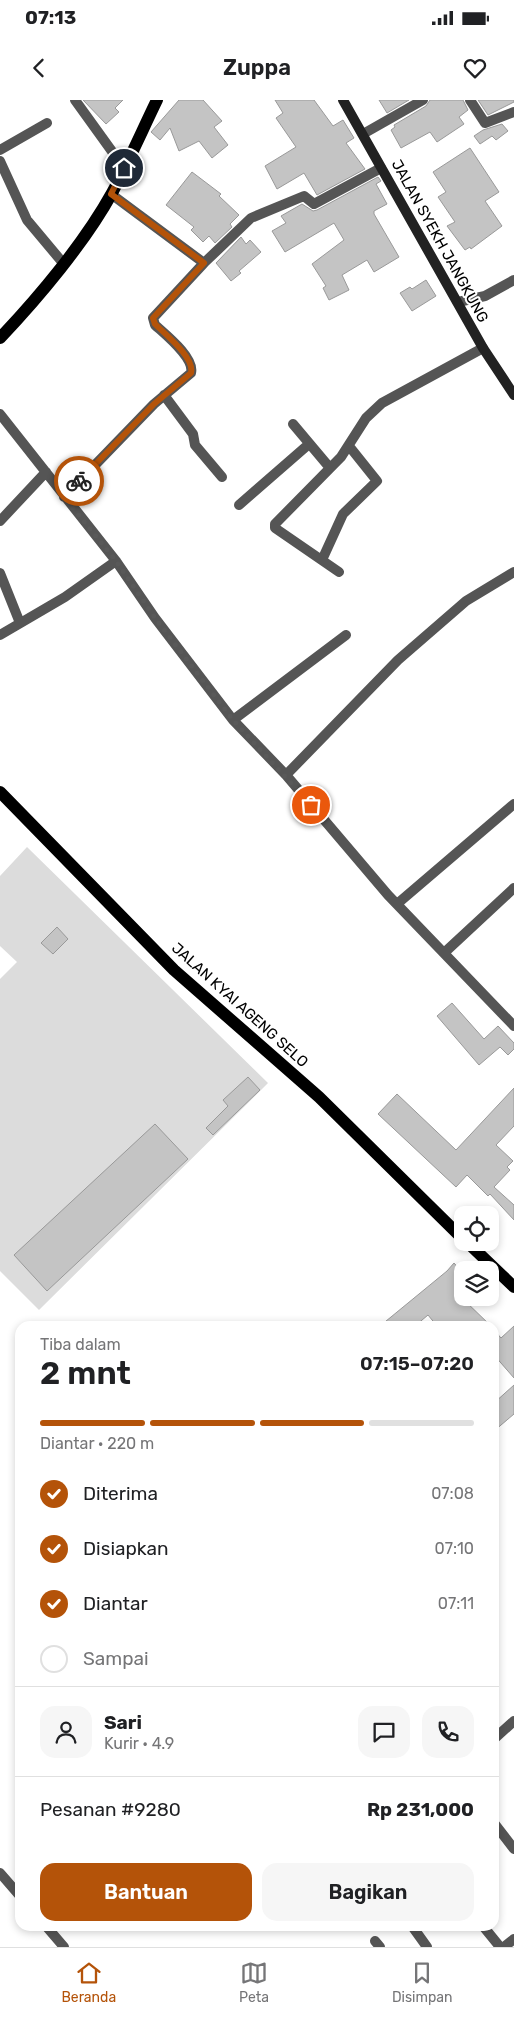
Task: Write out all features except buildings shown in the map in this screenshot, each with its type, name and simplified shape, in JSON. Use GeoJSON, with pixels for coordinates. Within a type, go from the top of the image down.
{"type":"FeatureCollection","features":[{"type":"Feature","properties":{"kind":"main road"},"geometry":{"type":"LineString","coordinates":[[0,338],[30,307],[111,194],[157,100]]}},
{"type":"Feature","properties":{"kind":"main road","name":"JALAN SYEKH JANGKUNG"},"geometry":{"type":"LineString","coordinates":[[343,100],[483,348],[513,390]]}},
{"type":"Feature","properties":{"kind":"main road","name":"JALAN KYAI AGENG SELO"},"geometry":{"type":"LineString","coordinates":[[0,792],[174,970],[320,1097],[454,1230]]}},
{"type":"Feature","properties":{"kind":"main road"},"geometry":{"type":"LineString","coordinates":[[476,1251],[514,1287]]}},
{"type":"Feature","properties":{"kind":"street"},"geometry":{"type":"LineString","coordinates":[[75,100],[124,168]]}},
{"type":"Feature","properties":{"kind":"street"},"geometry":{"type":"LineString","coordinates":[[363,134],[423,100]]}},
{"type":"Feature","properties":{"kind":"street"},"geometry":{"type":"LineString","coordinates":[[470,100],[485,123],[514,112]]}},
{"type":"Feature","properties":{"kind":"street"},"geometry":{"type":"LineString","coordinates":[[0,150],[47,123]]}},
{"type":"Feature","properties":{"kind":"street"},"geometry":{"type":"LineString","coordinates":[[0,161],[27,220],[63,262]]}},
{"type":"Feature","properties":{"kind":"street"},"geometry":{"type":"LineString","coordinates":[[64,497],[164,395],[191,373],[192,363],[155,324],[153,318],[204,263],[251,218],[304,196],[314,204],[381,168]]}},
{"type":"Feature","properties":{"kind":"street"},"geometry":{"type":"LineString","coordinates":[[111,194],[204,263]]}},
{"type":"Feature","properties":{"kind":"street"},"geometry":{"type":"LineString","coordinates":[[458,302],[485,296],[514,280]]}},
{"type":"Feature","properties":{"kind":"street"},"geometry":{"type":"LineString","coordinates":[[339,572],[274,527],[330,468],[349,446],[366,418],[382,403],[483,348]]}},
{"type":"Feature","properties":{"kind":"street"},"geometry":{"type":"LineString","coordinates":[[164,395],[193,434],[195,444],[222,477]]}},
{"type":"Feature","properties":{"kind":"street"},"geometry":{"type":"LineString","coordinates":[[0,414],[116,561],[172,641],[233,720],[286,774],[397,904],[514,1026]]}},
{"type":"Feature","properties":{"kind":"street"},"geometry":{"type":"LineString","coordinates":[[292,424],[330,468]]}},
{"type":"Feature","properties":{"kind":"street"},"geometry":{"type":"LineString","coordinates":[[239,505],[310,444]]}},
{"type":"Feature","properties":{"kind":"street"},"geometry":{"type":"LineString","coordinates":[[322,560],[344,514],[377,481],[349,446]]}},
{"type":"Feature","properties":{"kind":"street"},"geometry":{"type":"LineString","coordinates":[[0,521],[46,472]]}},
{"type":"Feature","properties":{"kind":"street"},"geometry":{"type":"LineString","coordinates":[[0,635],[65,597],[116,561]]}},
{"type":"Feature","properties":{"kind":"street"},"geometry":{"type":"LineString","coordinates":[[286,774],[398,660],[466,602],[514,572]]}},
{"type":"Feature","properties":{"kind":"street"},"geometry":{"type":"LineString","coordinates":[[0,573],[20,623]]}},
{"type":"Feature","properties":{"kind":"street"},"geometry":{"type":"LineString","coordinates":[[233,720],[346,635]]}},
{"type":"Feature","properties":{"kind":"street"},"geometry":{"type":"LineString","coordinates":[[397,904],[514,804]]}},
{"type":"Feature","properties":{"kind":"street"},"geometry":{"type":"LineString","coordinates":[[444,952],[514,888]]}},
{"type":"Feature","properties":{"kind":"street"},"geometry":{"type":"LineString","coordinates":[[499,1734],[514,1721]]}},
{"type":"Feature","properties":{"kind":"street"},"geometry":{"type":"LineString","coordinates":[[499,1830],[514,1849]]}},
{"type":"Feature","properties":{"kind":"street"},"geometry":{"type":"LineString","coordinates":[[0,1873],[15,1890]]}},
{"type":"Feature","properties":{"kind":"street"},"geometry":{"type":"LineString","coordinates":[[50,1931],[64,1947]]}},
{"type":"Feature","properties":{"kind":"street"},"geometry":{"type":"LineString","coordinates":[[416,1931],[427,1947]]}},
{"type":"Feature","properties":{"kind":"street"},"geometry":{"type":"LineString","coordinates":[[487,1931],[500,1947]]}},
{"type":"Feature","properties":{"kind":"street"},"geometry":{"type":"LineString","coordinates":[[504,1947],[514,1939]]}},
{"type":"Feature","properties":{"kind":"shaded area"},"geometry":{"type":"Polygon","coordinates":[[[27,847],[268,1083],[39,1310],[0,1271],[0,979],[17,962],[0,946],[0,876],[27,847]]]}},
{"type":"Feature","properties":{"kind":"way so far"},"geometry":{"type":"LineString","coordinates":[[79,481],[64,497],[116,561],[155,618],[233,720],[286,774],[311,805]]}},
{"type":"Feature","properties":{"kind":"route"},"geometry":{"type":"LineString","coordinates":[[79,481],[154,404],[191,373],[192,368],[192,363],[155,324],[153,318],[204,263],[111,194],[124,168]]}}]}
